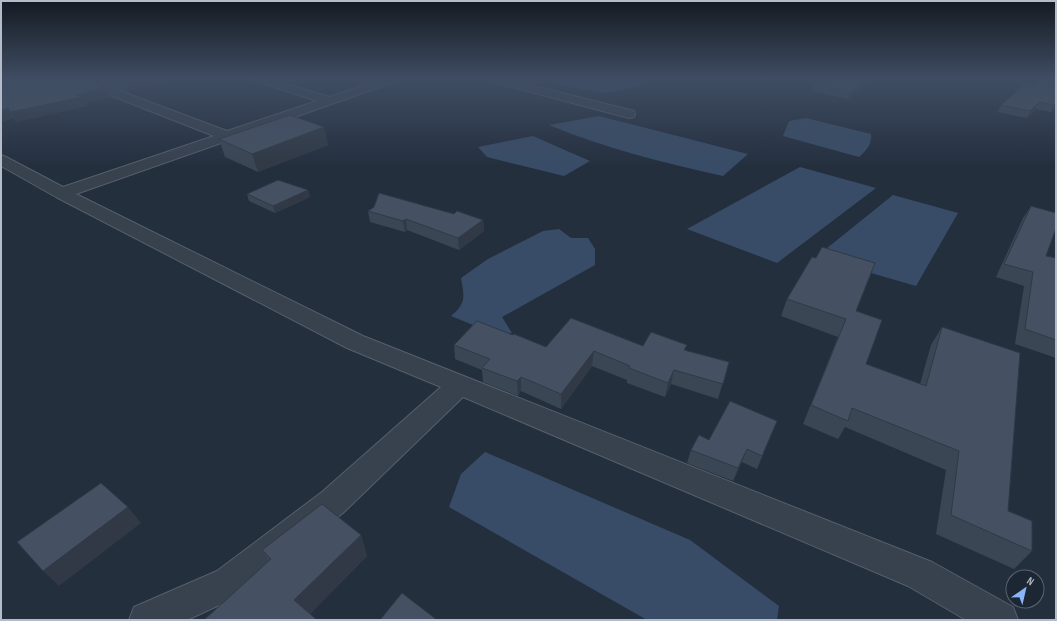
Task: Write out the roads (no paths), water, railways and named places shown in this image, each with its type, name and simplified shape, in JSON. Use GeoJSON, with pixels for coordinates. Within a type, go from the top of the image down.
{"type":"FeatureCollection","features":[{"type":"Feature","properties":{"kind":"street"},"geometry":{"type":"LineString","coordinates":[[154,108],[227,136]]}},
{"type":"Feature","properties":{"kind":"street"},"geometry":{"type":"LineString","coordinates":[[62,193],[309,108]]}},
{"type":"Feature","properties":{"kind":"street"},"geometry":{"type":"LineString","coordinates":[[606,108],[629,114]]}},
{"type":"Feature","properties":{"kind":"street"},"geometry":{"type":"LineString","coordinates":[[1,160],[62,193],[355,342],[920,574],[1000,620]]}},
{"type":"Feature","properties":{"kind":"street"},"geometry":{"type":"LineString","coordinates":[[147,620],[229,583],[334,502],[460,384]]}},
{"type":"Feature","properties":{"kind":"water"},"geometry":{"type":"Polygon","coordinates":[[[599,116],[748,154],[723,176],[634,154],[591,141],[549,125],[599,116]]]}},
{"type":"Feature","properties":{"kind":"water"},"geometry":{"type":"Polygon","coordinates":[[[806,118],[871,134],[870,144],[859,157],[783,136],[789,121],[806,118]]]}},
{"type":"Feature","properties":{"kind":"water"},"geometry":{"type":"Polygon","coordinates":[[[533,136],[590,161],[564,176],[487,157],[478,147],[533,136]]]}},
{"type":"Feature","properties":{"kind":"water"},"geometry":{"type":"Polygon","coordinates":[[[800,167],[876,188],[777,263],[687,229],[800,167]]]}},
{"type":"Feature","properties":{"kind":"water"},"geometry":{"type":"Polygon","coordinates":[[[893,195],[958,213],[916,286],[816,257],[893,195]]]}},
{"type":"Feature","properties":{"kind":"water"},"geometry":{"type":"Polygon","coordinates":[[[559,229],[571,238],[588,238],[595,249],[595,265],[502,317],[512,333],[495,334],[451,316],[462,303],[463,290],[461,278],[488,259],[543,231],[559,229]]]}},
{"type":"Feature","properties":{"kind":"water"},"geometry":{"type":"Polygon","coordinates":[[[485,452],[690,540],[779,606],[777,620],[647,620],[449,507],[461,474],[485,452]]]}}]}
